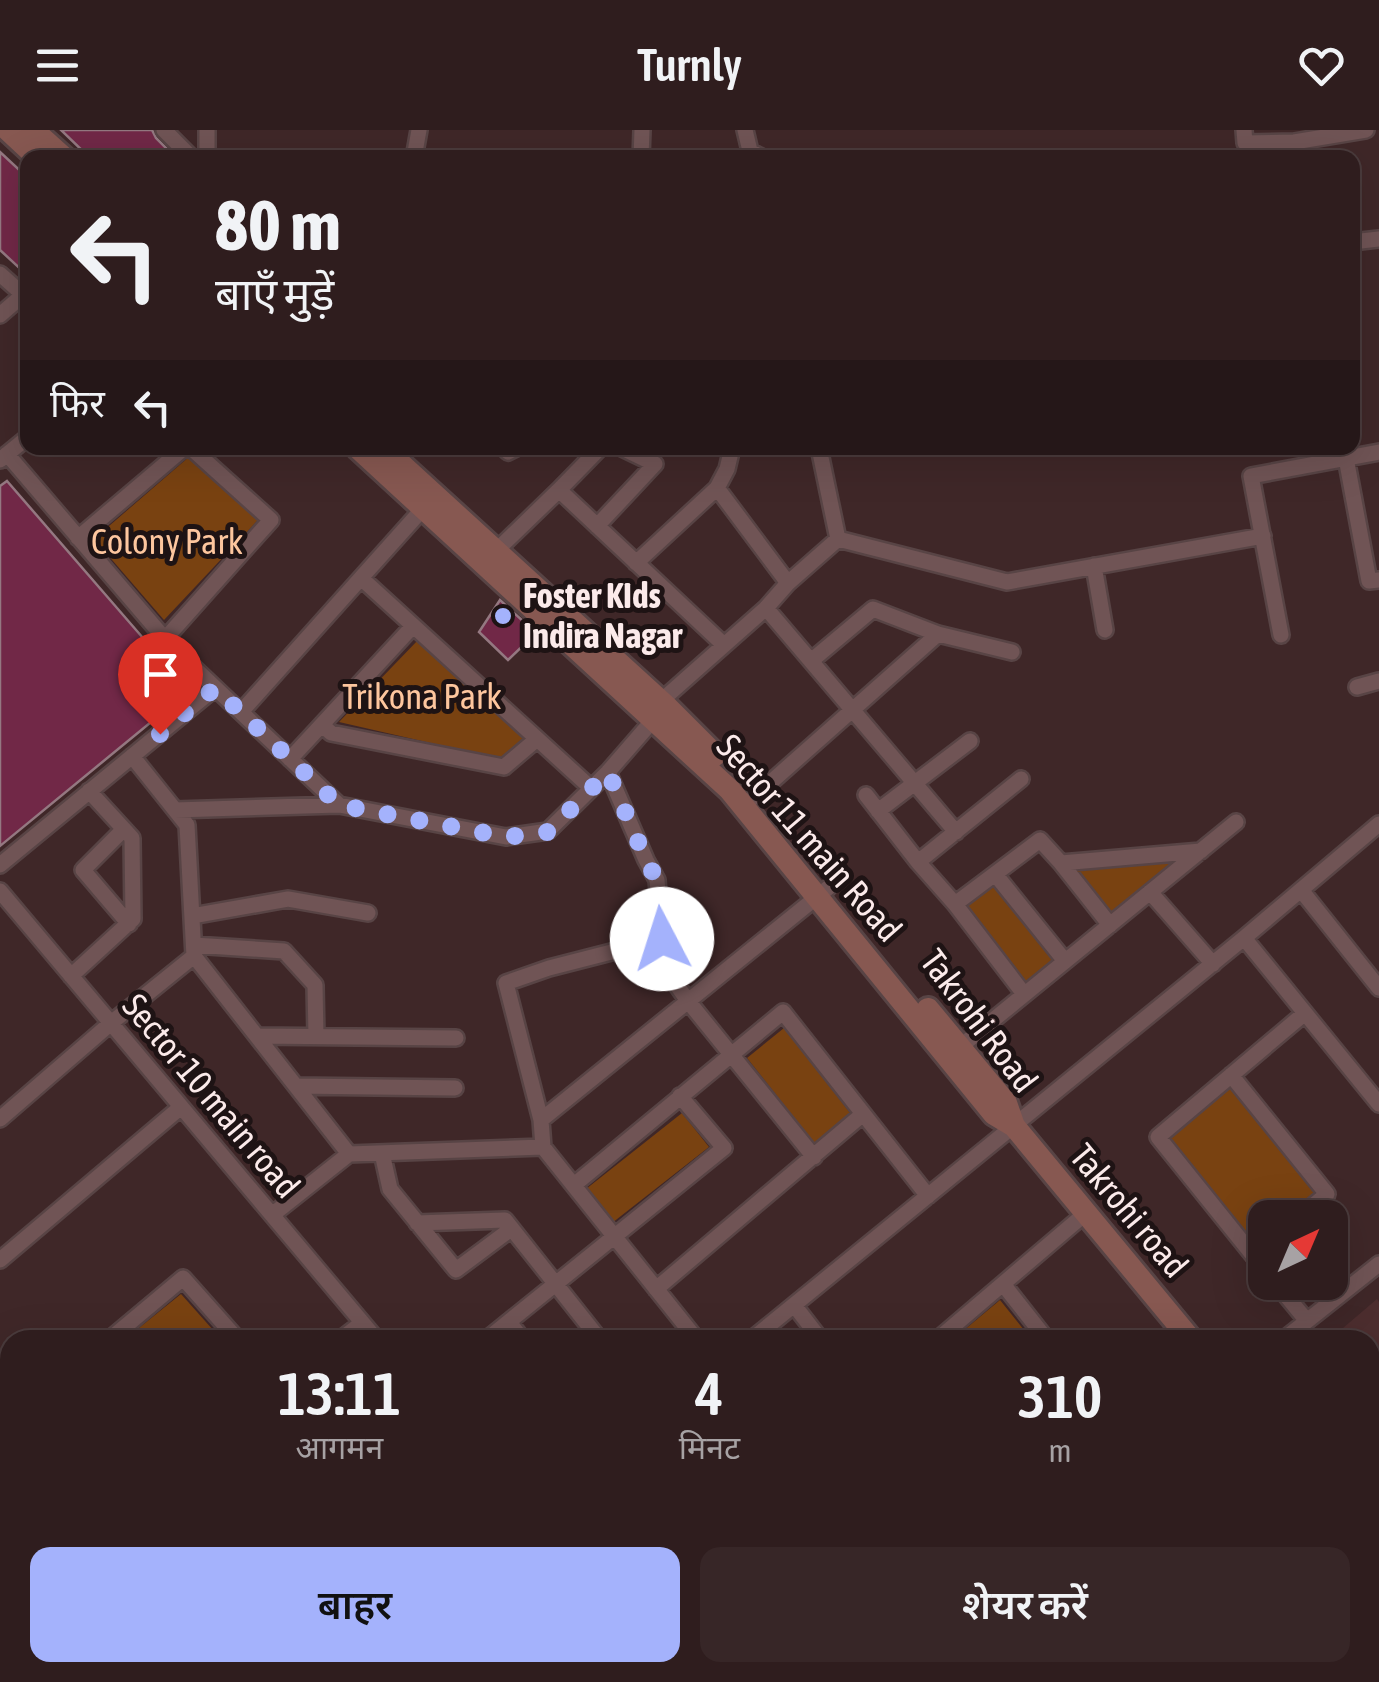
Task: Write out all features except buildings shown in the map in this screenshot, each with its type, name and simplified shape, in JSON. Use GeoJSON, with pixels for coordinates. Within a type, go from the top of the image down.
{"type":"FeatureCollection","features":[{"type":"Feature","properties":{"kind":"street"},"geometry":{"type":"LineString","coordinates":[[8,130],[29,150]]}},
{"type":"Feature","properties":{"kind":"street"},"geometry":{"type":"LineString","coordinates":[[34,130],[55,150]]}},
{"type":"Feature","properties":{"kind":"street"},"geometry":{"type":"LineString","coordinates":[[164,130],[184,150]]}},
{"type":"Feature","properties":{"kind":"street"},"geometry":{"type":"LineString","coordinates":[[1244,130],[1245,144],[1294,142],[1366,130]]}},
{"type":"Feature","properties":{"kind":"street"},"geometry":{"type":"LineString","coordinates":[[0,274],[20,292]]}},
{"type":"Feature","properties":{"kind":"street"},"geometry":{"type":"LineString","coordinates":[[1281,635],[1251,476],[1379,452]]}},
{"type":"Feature","properties":{"kind":"street"},"geometry":{"type":"LineString","coordinates":[[78,538],[179,455]]}},
{"type":"Feature","properties":{"kind":"street"},"geometry":{"type":"LineString","coordinates":[[165,639],[271,520],[196,455]]}},
{"type":"Feature","properties":{"kind":"street","name":"Sector 11 main Road"},"geometry":{"type":"LineString","coordinates":[[367,455],[430,502],[658,710],[822,893],[994,1114],[1014,1126]]}},
{"type":"Feature","properties":{"kind":"street","name":"Takrohi Road"},"geometry":{"type":"LineString","coordinates":[[389,455],[430,502],[496,551],[658,710],[732,774],[822,893],[1006,1103],[1014,1126]]}},
{"type":"Feature","properties":{"kind":"street"},"geometry":{"type":"LineString","coordinates":[[496,551],[593,455]]}},
{"type":"Feature","properties":{"kind":"street"},"geometry":{"type":"LineString","coordinates":[[597,526],[655,464],[636,455]]}},
{"type":"Feature","properties":{"kind":"street"},"geometry":{"type":"LineString","coordinates":[[636,563],[717,488],[730,455]]}},
{"type":"Feature","properties":{"kind":"street"},"geometry":{"type":"LineString","coordinates":[[820,455],[838,539]]}},
{"type":"Feature","properties":{"kind":"street"},"geometry":{"type":"LineString","coordinates":[[1299,455],[1300,466]]}},
{"type":"Feature","properties":{"kind":"street"},"geometry":{"type":"LineString","coordinates":[[3,457],[165,639],[339,805]]}},
{"type":"Feature","properties":{"kind":"street"},"geometry":{"type":"LineString","coordinates":[[1346,458],[1369,581],[1379,580]]}},
{"type":"Feature","properties":{"kind":"street"},"geometry":{"type":"LineString","coordinates":[[717,488],[788,583]]}},
{"type":"Feature","properties":{"kind":"street"},"geometry":{"type":"LineString","coordinates":[[559,490],[724,645]]}},
{"type":"Feature","properties":{"kind":"street"},"geometry":{"type":"LineString","coordinates":[[241,712],[430,502]]}},
{"type":"Feature","properties":{"kind":"street"},"geometry":{"type":"LineString","coordinates":[[838,539],[1007,582],[1263,536]]}},
{"type":"Feature","properties":{"kind":"street"},"geometry":{"type":"LineString","coordinates":[[175,810],[339,805],[506,837],[548,832],[608,772],[658,710],[838,539]]}},
{"type":"Feature","properties":{"kind":"street"},"geometry":{"type":"LineString","coordinates":[[1094,566],[1105,630]]}},
{"type":"Feature","properties":{"kind":"street"},"geometry":{"type":"LineString","coordinates":[[361,578],[591,788]]}},
{"type":"Feature","properties":{"kind":"street"},"geometry":{"type":"LineString","coordinates":[[766,608],[956,832]]}},
{"type":"Feature","properties":{"kind":"street"},"geometry":{"type":"LineString","coordinates":[[811,661],[873,609],[938,634],[1012,652]]}},
{"type":"Feature","properties":{"kind":"street"},"geometry":{"type":"LineString","coordinates":[[290,759],[413,626]]}},
{"type":"Feature","properties":{"kind":"street"},"geometry":{"type":"LineString","coordinates":[[753,798],[938,634]]}},
{"type":"Feature","properties":{"kind":"street"},"geometry":{"type":"LineString","coordinates":[[1358,687],[1379,681]]}},
{"type":"Feature","properties":{"kind":"street"},"geometry":{"type":"LineString","coordinates":[[0,865],[215,688]]}},
{"type":"Feature","properties":{"kind":"street"},"geometry":{"type":"LineString","coordinates":[[322,725],[331,733],[504,767],[537,739]]}},
{"type":"Feature","properties":{"kind":"street"},"geometry":{"type":"LineString","coordinates":[[878,811],[970,741]]}},
{"type":"Feature","properties":{"kind":"street"},"geometry":{"type":"LineString","coordinates":[[132,756],[187,825],[194,951],[350,1154]]}},
{"type":"Feature","properties":{"kind":"street"},"geometry":{"type":"LineString","coordinates":[[608,772],[657,880],[664,967],[814,1157]]}},
{"type":"Feature","properties":{"kind":"street"},"geometry":{"type":"LineString","coordinates":[[918,862],[1021,779]]}},
{"type":"Feature","properties":{"kind":"street"},"geometry":{"type":"LineString","coordinates":[[72,976],[133,919],[132,838],[90,791]]}},
{"type":"Feature","properties":{"kind":"street"},"geometry":{"type":"LineString","coordinates":[[866,795],[1024,994]]}},
{"type":"Feature","properties":{"kind":"street"},"geometry":{"type":"LineString","coordinates":[[960,1047],[1236,822]]}},
{"type":"Feature","properties":{"kind":"street"},"geometry":{"type":"LineString","coordinates":[[763,1330],[1379,824]]}},
{"type":"Feature","properties":{"kind":"street"},"geometry":{"type":"LineString","coordinates":[[124,829],[83,870],[129,924]]}},
{"type":"Feature","properties":{"kind":"street"},"geometry":{"type":"LineString","coordinates":[[955,904],[1040,840],[1110,925]]}},
{"type":"Feature","properties":{"kind":"street"},"geometry":{"type":"LineString","coordinates":[[1060,863],[1201,851]]}},
{"type":"Feature","properties":{"kind":"street"},"geometry":{"type":"LineString","coordinates":[[995,874],[1065,961]]}},
{"type":"Feature","properties":{"kind":"street"},"geometry":{"type":"LineString","coordinates":[[1301,890],[1379,988]]}},
{"type":"Feature","properties":{"kind":"street","name":"Sector 10 main road"},"geometry":{"type":"LineString","coordinates":[[0,891],[368,1330]]}},
{"type":"Feature","properties":{"kind":"street"},"geometry":{"type":"LineString","coordinates":[[1150,892],[1213,964]]}},
{"type":"Feature","properties":{"kind":"street"},"geometry":{"type":"LineString","coordinates":[[540,1120],[822,893]]}},
{"type":"Feature","properties":{"kind":"street"},"geometry":{"type":"LineString","coordinates":[[192,916],[288,899],[368,912]]}},
{"type":"Feature","properties":{"kind":"street"},"geometry":{"type":"LineString","coordinates":[[1244,938],[1379,1104]]}},
{"type":"Feature","properties":{"kind":"street"},"geometry":{"type":"LineString","coordinates":[[662,939],[506,983],[540,1120],[543,1148],[688,1330]]}},
{"type":"Feature","properties":{"kind":"street"},"geometry":{"type":"LineString","coordinates":[[0,1119],[194,951],[284,951],[314,985],[316,1037]]}},
{"type":"Feature","properties":{"kind":"street"},"geometry":{"type":"LineString","coordinates":[[574,1185],[783,1012],[928,1196]]}},
{"type":"Feature","properties":{"kind":"street"},"geometry":{"type":"LineString","coordinates":[[1248,1237],[1158,1137],[1305,1013]]}},
{"type":"Feature","properties":{"kind":"street"},"geometry":{"type":"LineString","coordinates":[[257,1036],[456,1038]]}},
{"type":"Feature","properties":{"kind":"street"},"geometry":{"type":"LineString","coordinates":[[1231,1075],[1327,1194],[1320,1200]]}},
{"type":"Feature","properties":{"kind":"street"},"geometry":{"type":"LineString","coordinates":[[296,1086],[455,1088]]}},
{"type":"Feature","properties":{"kind":"street"},"geometry":{"type":"LineString","coordinates":[[499,1330],[724,1148],[680,1096]]}},
{"type":"Feature","properties":{"kind":"street"},"geometry":{"type":"LineString","coordinates":[[0,1260],[182,1107]]}},
{"type":"Feature","properties":{"kind":"street"},"geometry":{"type":"LineString","coordinates":[[656,1289],[863,1114]]}},
{"type":"Feature","properties":{"kind":"street","name":"Takrohi road"},"geometry":{"type":"LineString","coordinates":[[1014,1126],[1183,1330]]}},
{"type":"Feature","properties":{"kind":"street"},"geometry":{"type":"LineString","coordinates":[[272,1215],[350,1154],[543,1148]]}},
{"type":"Feature","properties":{"kind":"street"},"geometry":{"type":"LineString","coordinates":[[382,1153],[390,1189],[456,1270],[511,1229]]}},
{"type":"Feature","properties":{"kind":"street"},"geometry":{"type":"LineString","coordinates":[[952,1330],[1086,1213]]}},
{"type":"Feature","properties":{"kind":"street"},"geometry":{"type":"LineString","coordinates":[[417,1222],[505,1220],[592,1330]]}},
{"type":"Feature","properties":{"kind":"street"},"geometry":{"type":"LineString","coordinates":[[1295,1330],[1379,1264]]}},
{"type":"Feature","properties":{"kind":"street"},"geometry":{"type":"LineString","coordinates":[[121,1330],[183,1278],[229,1330]]}},
{"type":"Feature","properties":{"kind":"street"},"geometry":{"type":"LineString","coordinates":[[1002,1284],[1039,1330]]}},
{"type":"Feature","properties":{"kind":"street"},"geometry":{"type":"LineString","coordinates":[[1289,1300],[1306,1321]]}},
{"type":"Feature","properties":{"kind":"street"},"geometry":{"type":"LineString","coordinates":[[794,1305],[813,1330]]}},
{"type":"Feature","properties":{"kind":"street"},"geometry":{"type":"LineString","coordinates":[[509,1322],[515,1330]]}},
{"type":"Feature","properties":{"kind":"street"},"geometry":{"type":"LineString","coordinates":[[353,1330],[362,1323]]}},
{"type":"Feature","properties":{"kind":"shaded area"},"geometry":{"type":"Polygon","coordinates":[[[1377,1299],[1379,1330],[1341,1330],[1377,1299]]]}},
{"type":"Feature","properties":{"kind":"green space","name":"Colony Park"},"geometry":{"type":"Polygon","coordinates":[[[190,456],[258,520],[164,620],[94,539],[190,456]]]}},
{"type":"Feature","properties":{"kind":"green space","name":"Trikona Park"},"geometry":{"type":"Polygon","coordinates":[[[419,639],[525,737],[500,759],[339,722],[419,639]]]}},
{"type":"Feature","properties":{"kind":"green space"},"geometry":{"type":"Polygon","coordinates":[[[1183,855],[1109,917],[1067,866],[1183,855]]]}},
{"type":"Feature","properties":{"kind":"green space"},"geometry":{"type":"Polygon","coordinates":[[[991,882],[1054,959],[1022,984],[961,905],[991,882]]]}},
{"type":"Feature","properties":{"kind":"green space"},"geometry":{"type":"Polygon","coordinates":[[[784,1028],[851,1114],[814,1143],[747,1058],[784,1028]]]}},
{"type":"Feature","properties":{"kind":"green space"},"geometry":{"type":"Polygon","coordinates":[[[1228,1085],[1319,1192],[1309,1200],[1248,1200],[1248,1237],[1167,1137],[1228,1085]]]}},
{"type":"Feature","properties":{"kind":"green space"},"geometry":{"type":"Polygon","coordinates":[[[682,1113],[709,1147],[612,1223],[586,1189],[682,1113]]]}},
{"type":"Feature","properties":{"kind":"green space"},"geometry":{"type":"Polygon","coordinates":[[[181,1294],[213,1330],[136,1330],[181,1294]]]}},
{"type":"Feature","properties":{"kind":"green space"},"geometry":{"type":"Polygon","coordinates":[[[1000,1300],[1024,1330],[964,1330],[1000,1300]]]}},
{"type":"Feature","properties":{"kind":"place","name":"Foster KIds Indira Nagar"},"geometry":{"type":"Point","coordinates":[503,616]}},
{"type":"Feature","properties":{"kind":"route"},"geometry":{"type":"LineString","coordinates":[[160,734],[215,688],[339,805],[506,837],[548,832],[608,772],[657,880],[662,939]]}}]}
